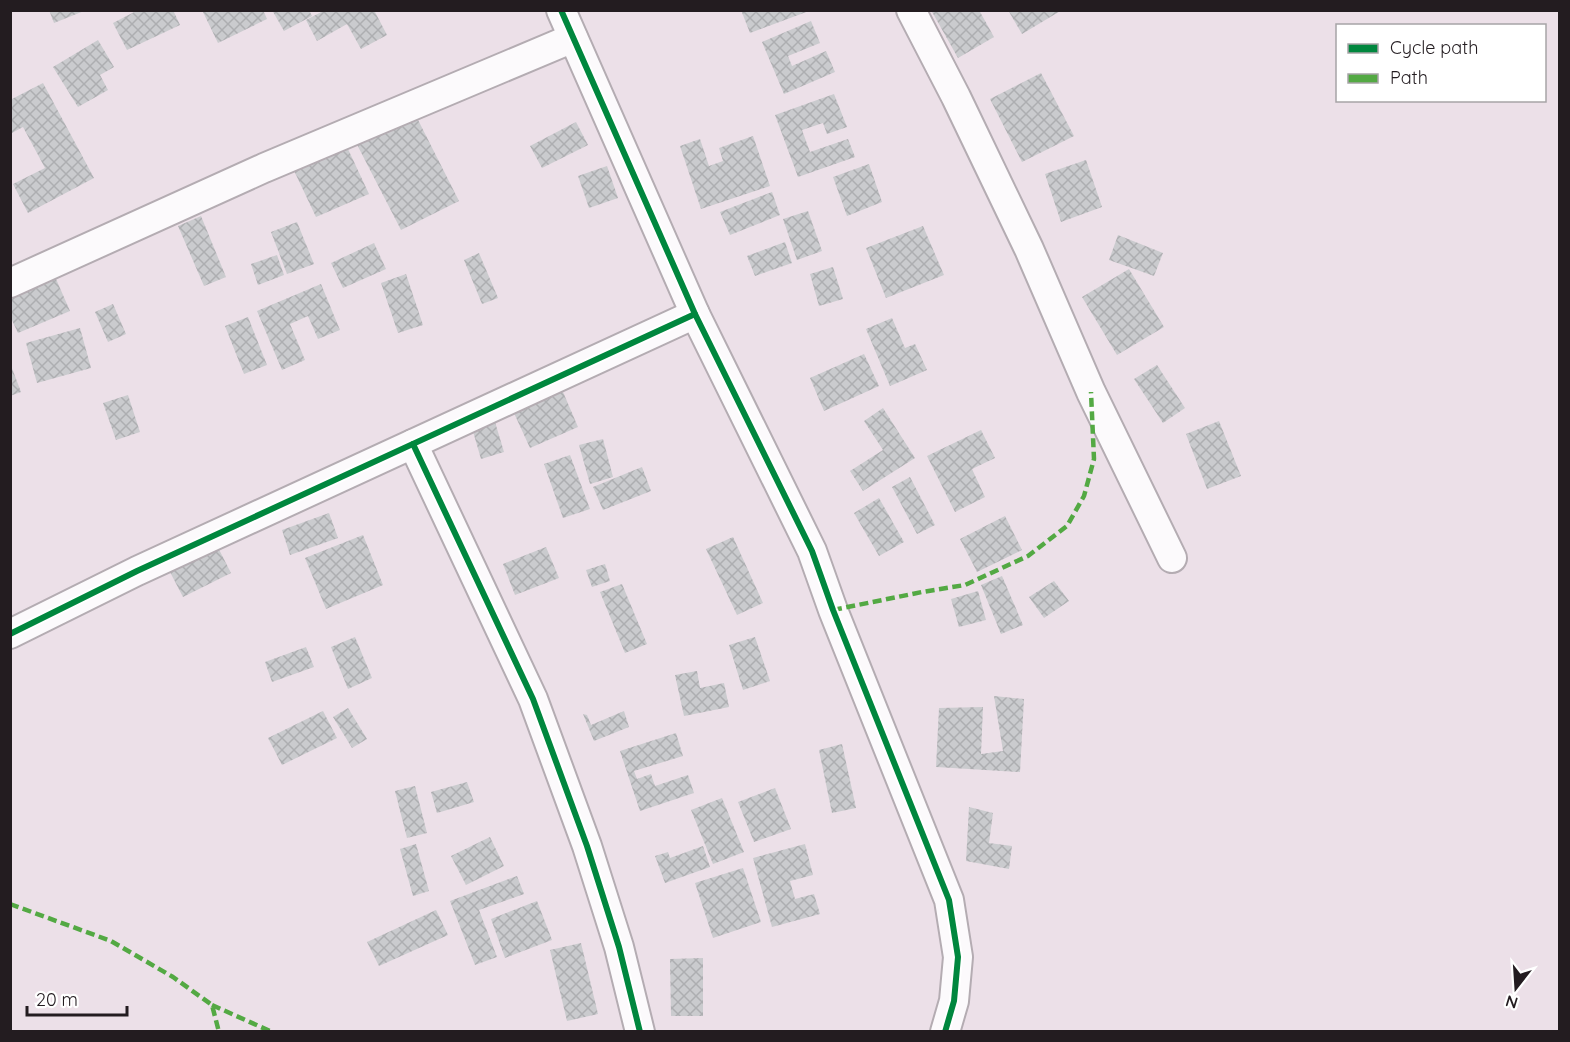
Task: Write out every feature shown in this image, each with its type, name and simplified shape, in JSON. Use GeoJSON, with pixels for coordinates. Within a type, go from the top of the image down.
{"type":"FeatureCollection","features":[{"type":"Feature","properties":{"kind":"street"},"geometry":{"type":"LineString","coordinates":[[561,10],[695,314],[812,551],[833,610],[949,900],[958,957],[954,1001],[945,1032]]}},
{"type":"Feature","properties":{"kind":"street"},"geometry":{"type":"LineString","coordinates":[[911,10],[1025,239],[1091,392],[1172,558]]}},
{"type":"Feature","properties":{"kind":"street"},"geometry":{"type":"LineString","coordinates":[[10,283],[264,168],[573,38]]}},
{"type":"Feature","properties":{"kind":"street"},"geometry":{"type":"LineString","coordinates":[[10,634],[137,572],[695,314]]}},
{"type":"Feature","properties":{"kind":"street"},"geometry":{"type":"LineString","coordinates":[[413,444],[533,699],[587,846],[619,947],[640,1032]]}},
{"type":"Feature","properties":{"kind":"building"},"geometry":{"type":"Polygon","coordinates":[[[49,10],[84,10],[84,11],[54,23],[49,10]]]}},
{"type":"Feature","properties":{"kind":"building"},"geometry":{"type":"Polygon","coordinates":[[[138,10],[173,10],[180,25],[127,50],[113,23],[138,10]]]}},
{"type":"Feature","properties":{"kind":"building"},"geometry":{"type":"Polygon","coordinates":[[[202,10],[263,10],[267,19],[218,43],[202,10]]]}},
{"type":"Feature","properties":{"kind":"building"},"geometry":{"type":"Polygon","coordinates":[[[272,10],[309,10],[312,16],[284,31],[272,10]]]}},
{"type":"Feature","properties":{"kind":"building"},"geometry":{"type":"Polygon","coordinates":[[[325,10],[374,10],[387,35],[361,49],[347,24],[317,41],[306,20],[325,10]]]}},
{"type":"Feature","properties":{"kind":"building"},"geometry":{"type":"Polygon","coordinates":[[[741,10],[809,10],[809,11],[750,33],[741,10]]]}},
{"type":"Feature","properties":{"kind":"building"},"geometry":{"type":"Polygon","coordinates":[[[931,10],[979,10],[994,37],[958,58],[931,10]]]}},
{"type":"Feature","properties":{"kind":"building"},"geometry":{"type":"Polygon","coordinates":[[[1008,10],[1062,10],[1022,34],[1008,10]]]}},
{"type":"Feature","properties":{"kind":"building"},"geometry":{"type":"Polygon","coordinates":[[[811,21],[820,43],[788,56],[792,66],[826,51],[835,72],[784,94],[762,42],[811,21]]]}},
{"type":"Feature","properties":{"kind":"building"},"geometry":{"type":"Polygon","coordinates":[[[98,40],[114,67],[100,75],[108,90],[78,107],[53,67],[98,40]]]}},
{"type":"Feature","properties":{"kind":"building"},"geometry":{"type":"Polygon","coordinates":[[[1041,73],[1074,136],[1022,162],[990,99],[1041,73]]]}},
{"type":"Feature","properties":{"kind":"building"},"geometry":{"type":"Polygon","coordinates":[[[43,83],[94,178],[28,213],[13,184],[45,168],[23,127],[10,134],[10,100],[43,83]]]}},
{"type":"Feature","properties":{"kind":"building"},"geometry":{"type":"Polygon","coordinates":[[[834,94],[847,127],[827,134],[823,123],[802,130],[810,152],[848,139],[855,157],[798,177],[775,115],[834,94]]]}},
{"type":"Feature","properties":{"kind":"building"},"geometry":{"type":"Polygon","coordinates":[[[409,102],[459,201],[401,230],[350,131],[409,102]]]}},
{"type":"Feature","properties":{"kind":"building"},"geometry":{"type":"Polygon","coordinates":[[[576,122],[588,145],[542,168],[530,146],[576,122]]]}},
{"type":"Feature","properties":{"kind":"building"},"geometry":{"type":"Polygon","coordinates":[[[341,134],[369,194],[316,217],[288,158],[341,134]]]}},
{"type":"Feature","properties":{"kind":"building"},"geometry":{"type":"Polygon","coordinates":[[[753,136],[770,186],[701,209],[680,146],[700,139],[709,166],[723,161],[719,148],[753,136]]]}},
{"type":"Feature","properties":{"kind":"building"},"geometry":{"type":"Polygon","coordinates":[[[1086,160],[1102,207],[1061,222],[1045,174],[1086,160]]]}},
{"type":"Feature","properties":{"kind":"building"},"geometry":{"type":"Polygon","coordinates":[[[869,164],[882,202],[847,216],[833,177],[869,164]]]}},
{"type":"Feature","properties":{"kind":"building"},"geometry":{"type":"Polygon","coordinates":[[[607,166],[618,198],[589,208],[578,176],[607,166]]]}},
{"type":"Feature","properties":{"kind":"building"},"geometry":{"type":"Polygon","coordinates":[[[772,192],[780,215],[730,235],[720,212],[772,192]]]}},
{"type":"Feature","properties":{"kind":"building"},"geometry":{"type":"Polygon","coordinates":[[[808,211],[822,251],[797,260],[783,219],[808,211]]]}},
{"type":"Feature","properties":{"kind":"building"},"geometry":{"type":"Polygon","coordinates":[[[201,216],[226,277],[204,286],[178,226],[201,216]]]}},
{"type":"Feature","properties":{"kind":"building"},"geometry":{"type":"Polygon","coordinates":[[[297,222],[314,264],[287,274],[271,232],[297,222]]]}},
{"type":"Feature","properties":{"kind":"building"},"geometry":{"type":"Polygon","coordinates":[[[923,226],[944,275],[886,298],[866,248],[923,226]]]}},
{"type":"Feature","properties":{"kind":"building"},"geometry":{"type":"Polygon","coordinates":[[[1118,235],[1163,253],[1154,276],[1109,260],[1118,235]]]}},
{"type":"Feature","properties":{"kind":"building"},"geometry":{"type":"Polygon","coordinates":[[[785,242],[792,263],[755,276],[747,256],[785,242]]]}},
{"type":"Feature","properties":{"kind":"building"},"geometry":{"type":"Polygon","coordinates":[[[374,243],[386,269],[343,288],[331,263],[374,243]]]}},
{"type":"Feature","properties":{"kind":"building"},"geometry":{"type":"Polygon","coordinates":[[[479,253],[498,298],[482,304],[464,260],[479,253]]]}},
{"type":"Feature","properties":{"kind":"building"},"geometry":{"type":"Polygon","coordinates":[[[277,255],[284,275],[258,285],[251,264],[277,255]]]}},
{"type":"Feature","properties":{"kind":"building"},"geometry":{"type":"Polygon","coordinates":[[[46,256],[70,311],[18,333],[10,316],[10,271],[46,256]]]}},
{"type":"Feature","properties":{"kind":"building"},"geometry":{"type":"Polygon","coordinates":[[[833,267],[843,299],[819,306],[810,274],[833,267]]]}},
{"type":"Feature","properties":{"kind":"building"},"geometry":{"type":"Polygon","coordinates":[[[1129,269],[1164,327],[1117,355],[1082,297],[1129,269]]]}},
{"type":"Feature","properties":{"kind":"building"},"geometry":{"type":"Polygon","coordinates":[[[406,274],[423,325],[398,333],[381,283],[406,274]]]}},
{"type":"Feature","properties":{"kind":"building"},"geometry":{"type":"Polygon","coordinates":[[[321,284],[340,330],[318,339],[308,316],[290,324],[305,360],[282,370],[257,311],[321,284]]]}},
{"type":"Feature","properties":{"kind":"building"},"geometry":{"type":"Polygon","coordinates":[[[113,304],[126,334],[108,342],[95,312],[113,304]]]}},
{"type":"Feature","properties":{"kind":"building"},"geometry":{"type":"Polygon","coordinates":[[[248,317],[267,365],[244,374],[225,326],[248,317]]]}},
{"type":"Feature","properties":{"kind":"building"},"geometry":{"type":"Polygon","coordinates":[[[892,318],[905,348],[915,344],[927,370],[890,386],[866,329],[892,318]]]}},
{"type":"Feature","properties":{"kind":"building"},"geometry":{"type":"Polygon","coordinates":[[[80,328],[91,368],[37,383],[26,343],[80,328]]]}},
{"type":"Feature","properties":{"kind":"building"},"geometry":{"type":"Polygon","coordinates":[[[864,354],[879,386],[824,411],[810,378],[864,354]]]}},
{"type":"Feature","properties":{"kind":"building"},"geometry":{"type":"Polygon","coordinates":[[[10,363],[21,392],[10,396],[10,363]]]}},
{"type":"Feature","properties":{"kind":"building"},"geometry":{"type":"Polygon","coordinates":[[[1157,365],[1185,408],[1163,423],[1134,379],[1157,365]]]}},
{"type":"Feature","properties":{"kind":"building"},"geometry":{"type":"Polygon","coordinates":[[[557,378],[578,427],[530,448],[508,400],[557,378]]]}},
{"type":"Feature","properties":{"kind":"building"},"geometry":{"type":"Polygon","coordinates":[[[128,395],[140,432],[116,440],[103,403],[128,395]]]}},
{"type":"Feature","properties":{"kind":"building"},"geometry":{"type":"Polygon","coordinates":[[[883,408],[915,458],[863,491],[850,471],[883,450],[864,421],[883,408]]]}},
{"type":"Feature","properties":{"kind":"building"},"geometry":{"type":"Polygon","coordinates":[[[1219,421],[1241,476],[1207,489],[1186,434],[1219,421]]]}},
{"type":"Feature","properties":{"kind":"building"},"geometry":{"type":"Polygon","coordinates":[[[495,422],[504,452],[481,459],[472,428],[495,422]]]}},
{"type":"Feature","properties":{"kind":"building"},"geometry":{"type":"Polygon","coordinates":[[[981,430],[995,458],[972,469],[985,497],[955,512],[927,456],[981,430]]]}},
{"type":"Feature","properties":{"kind":"building"},"geometry":{"type":"Polygon","coordinates":[[[603,439],[613,477],[590,484],[579,445],[603,439]]]}},
{"type":"Feature","properties":{"kind":"building"},"geometry":{"type":"Polygon","coordinates":[[[570,455],[590,509],[563,518],[544,464],[570,455]]]}},
{"type":"Feature","properties":{"kind":"building"},"geometry":{"type":"Polygon","coordinates":[[[642,467],[651,491],[603,510],[593,487],[642,467]]]}},
{"type":"Feature","properties":{"kind":"building"},"geometry":{"type":"Polygon","coordinates":[[[910,477],[935,525],[917,534],[892,487],[910,477]]]}},
{"type":"Feature","properties":{"kind":"building"},"geometry":{"type":"Polygon","coordinates":[[[879,498],[904,542],[879,556],[854,513],[879,498]]]}},
{"type":"Feature","properties":{"kind":"building"},"geometry":{"type":"Polygon","coordinates":[[[329,513],[338,538],[290,555],[282,530],[329,513]]]}},
{"type":"Feature","properties":{"kind":"building"},"geometry":{"type":"Polygon","coordinates":[[[1005,516],[1022,550],[977,572],[960,539],[1005,516]]]}},
{"type":"Feature","properties":{"kind":"building"},"geometry":{"type":"Polygon","coordinates":[[[206,524],[231,573],[183,597],[158,549],[206,524]]]}},
{"type":"Feature","properties":{"kind":"building"},"geometry":{"type":"Polygon","coordinates":[[[363,535],[383,585],[326,609],[305,558],[363,535]]]}},
{"type":"Feature","properties":{"kind":"building"},"geometry":{"type":"Polygon","coordinates":[[[733,537],[763,603],[737,615],[706,549],[733,537]]]}},
{"type":"Feature","properties":{"kind":"building"},"geometry":{"type":"Polygon","coordinates":[[[546,547],[559,578],[515,595],[503,564],[546,547]]]}},
{"type":"Feature","properties":{"kind":"building"},"geometry":{"type":"Polygon","coordinates":[[[605,564],[610,581],[592,587],[586,570],[605,564]]]}},
{"type":"Feature","properties":{"kind":"building"},"geometry":{"type":"Polygon","coordinates":[[[1002,576],[1023,625],[1001,634],[981,585],[1002,576]]]}},
{"type":"Feature","properties":{"kind":"building"},"geometry":{"type":"Polygon","coordinates":[[[1054,581],[1069,601],[1044,618],[1029,597],[1054,581]]]}},
{"type":"Feature","properties":{"kind":"building"},"geometry":{"type":"Polygon","coordinates":[[[622,584],[647,644],[625,653],[600,592],[622,584]]]}},
{"type":"Feature","properties":{"kind":"building"},"geometry":{"type":"Polygon","coordinates":[[[978,591],[986,620],[959,627],[951,599],[978,591]]]}},
{"type":"Feature","properties":{"kind":"building"},"geometry":{"type":"Polygon","coordinates":[[[355,637],[372,678],[348,689],[331,647],[355,637]]]}},
{"type":"Feature","properties":{"kind":"building"},"geometry":{"type":"Polygon","coordinates":[[[755,637],[770,681],[743,690],[729,645],[755,637]]]}},
{"type":"Feature","properties":{"kind":"building"},"geometry":{"type":"Polygon","coordinates":[[[306,647],[314,667],[272,682],[265,662],[306,647]]]}},
{"type":"Feature","properties":{"kind":"building"},"geometry":{"type":"Polygon","coordinates":[[[697,671],[700,688],[724,683],[729,707],[684,716],[675,675],[697,671]]]}},
{"type":"Feature","properties":{"kind":"building"},"geometry":{"type":"Polygon","coordinates":[[[994,696],[1024,699],[1020,772],[936,767],[939,708],[983,707],[981,754],[1003,751],[994,696]]]}},
{"type":"Feature","properties":{"kind":"building"},"geometry":{"type":"Polygon","coordinates":[[[348,708],[367,739],[352,748],[333,717],[348,708]]]}},
{"type":"Feature","properties":{"kind":"building"},"geometry":{"type":"Polygon","coordinates":[[[323,711],[337,738],[282,765],[268,738],[323,711]]]}},
{"type":"Feature","properties":{"kind":"building"},"geometry":{"type":"Polygon","coordinates":[[[624,711],[629,727],[594,741],[583,714],[587,715],[591,725],[624,711]]]}},
{"type":"Feature","properties":{"kind":"building"},"geometry":{"type":"Polygon","coordinates":[[[676,733],[683,756],[634,771],[637,779],[651,774],[655,786],[688,775],[694,793],[640,811],[620,751],[676,733]]]}},
{"type":"Feature","properties":{"kind":"building"},"geometry":{"type":"Polygon","coordinates":[[[842,744],[856,808],[832,813],[819,750],[842,744]]]}},
{"type":"Feature","properties":{"kind":"building"},"geometry":{"type":"Polygon","coordinates":[[[467,782],[474,802],[437,813],[431,792],[467,782]]]}},
{"type":"Feature","properties":{"kind":"building"},"geometry":{"type":"Polygon","coordinates":[[[415,786],[427,833],[407,838],[395,791],[415,786]]]}},
{"type":"Feature","properties":{"kind":"building"},"geometry":{"type":"Polygon","coordinates":[[[775,788],[791,829],[754,842],[738,802],[775,788]]]}},
{"type":"Feature","properties":{"kind":"building"},"geometry":{"type":"Polygon","coordinates":[[[722,798],[744,852],[713,864],[691,810],[722,798]]]}},
{"type":"Feature","properties":{"kind":"building"},"geometry":{"type":"Polygon","coordinates":[[[969,807],[993,813],[989,843],[1012,846],[1009,869],[966,861],[969,807]]]}},
{"type":"Feature","properties":{"kind":"building"},"geometry":{"type":"Polygon","coordinates":[[[490,837],[504,866],[466,885],[451,856],[490,837]]]}},
{"type":"Feature","properties":{"kind":"building"},"geometry":{"type":"Polygon","coordinates":[[[416,844],[429,891],[413,896],[400,849],[416,844]]]}},
{"type":"Feature","properties":{"kind":"building"},"geometry":{"type":"Polygon","coordinates":[[[805,844],[813,875],[790,881],[795,899],[814,894],[820,914],[772,927],[753,858],[805,844]]]}},
{"type":"Feature","properties":{"kind":"building"},"geometry":{"type":"Polygon","coordinates":[[[703,846],[710,867],[665,883],[655,856],[668,852],[670,858],[703,846]]]}},
{"type":"Feature","properties":{"kind":"building"},"geometry":{"type":"Polygon","coordinates":[[[743,868],[761,922],[713,938],[695,883],[743,868]]]}},
{"type":"Feature","properties":{"kind":"building"},"geometry":{"type":"Polygon","coordinates":[[[517,876],[524,894],[479,910],[497,957],[475,965],[450,901],[517,876]]]}},
{"type":"Feature","properties":{"kind":"building"},"geometry":{"type":"Polygon","coordinates":[[[537,901],[552,940],[505,958],[491,919],[537,901]]]}},
{"type":"Feature","properties":{"kind":"building"},"geometry":{"type":"Polygon","coordinates":[[[436,910],[448,935],[379,966],[367,942],[436,910]]]}},
{"type":"Feature","properties":{"kind":"building"},"geometry":{"type":"Polygon","coordinates":[[[581,943],[598,1014],[567,1021],[550,950],[581,943]]]}},
{"type":"Feature","properties":{"kind":"building"},"geometry":{"type":"Polygon","coordinates":[[[703,958],[703,1016],[671,1016],[670,959],[703,958]]]}},
{"type":"Feature","properties":{"kind":"marked path"},"geometry":{"type":"LineString","coordinates":[[833,610],[965,585],[1028,556],[1067,526],[1084,496],[1094,459],[1091,392]]}},
{"type":"Feature","properties":{"kind":"marked path"},"geometry":{"type":"LineString","coordinates":[[10,904],[111,941],[173,977],[212,1005],[219,1032]]}},
{"type":"Feature","properties":{"kind":"marked path"},"geometry":{"type":"LineString","coordinates":[[212,1005],[272,1032]]}},
{"type":"Feature","properties":{"kind":"cycle path"},"geometry":{"type":"LineString","coordinates":[[561,10],[695,314],[812,551],[833,610],[949,900],[958,957],[954,1001],[945,1032]]}},
{"type":"Feature","properties":{"kind":"cycle path"},"geometry":{"type":"LineString","coordinates":[[10,634],[137,571],[695,314]]}},
{"type":"Feature","properties":{"kind":"cycle path"},"geometry":{"type":"LineString","coordinates":[[413,444],[533,699],[587,846],[619,947],[640,1032]]}}]}
